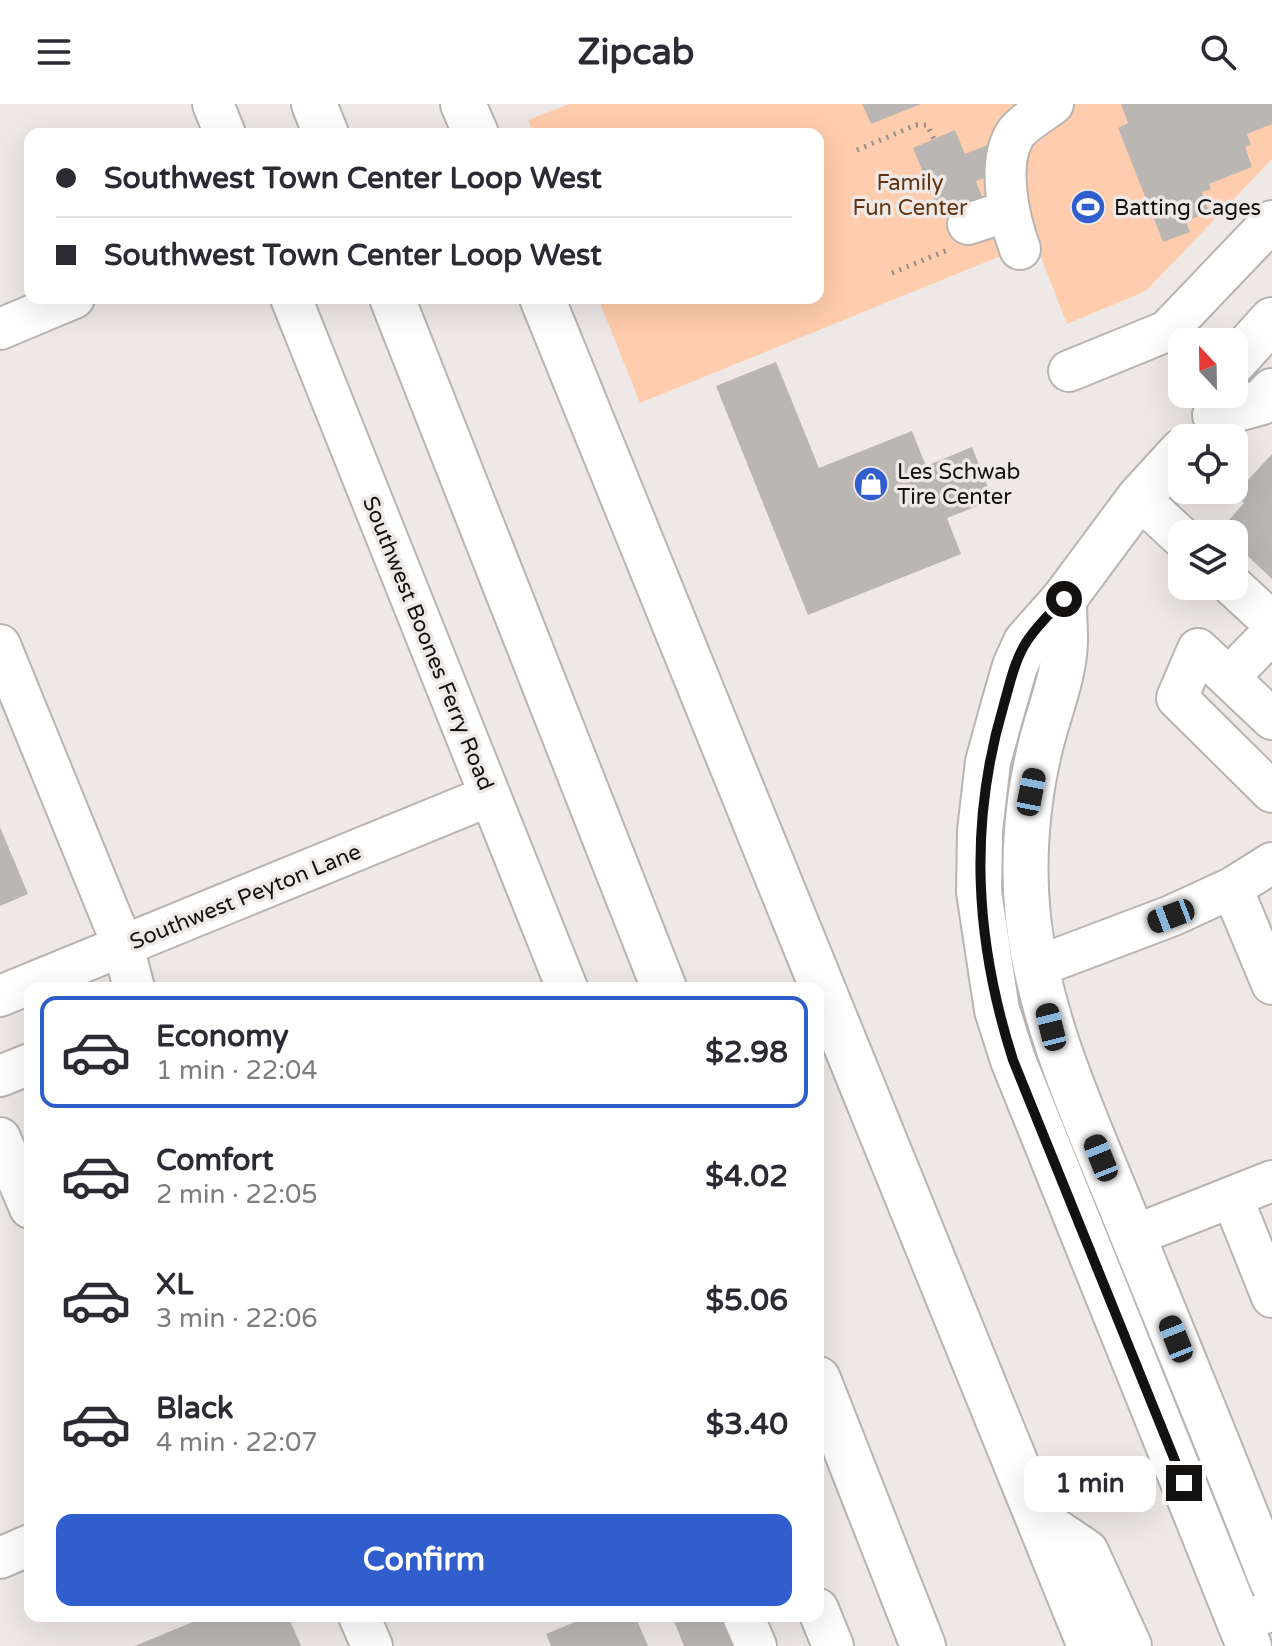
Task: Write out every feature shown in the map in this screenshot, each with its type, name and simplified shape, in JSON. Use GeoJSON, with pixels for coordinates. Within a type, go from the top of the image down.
{"type":"FeatureCollection","features":[{"type":"Feature","properties":{"kind":"main road"},"geometry":{"type":"LineString","coordinates":[[314,104],[324,128]]}},
{"type":"Feature","properties":{"kind":"main road"},"geometry":{"type":"LineString","coordinates":[[463,104],[473,128]]}},
{"type":"Feature","properties":{"kind":"main road"},"geometry":{"type":"LineString","coordinates":[[394,304],[662,982]]}},
{"type":"Feature","properties":{"kind":"main road"},"geometry":{"type":"LineString","coordinates":[[544,304],[821,982]]}},
{"type":"Feature","properties":{"kind":"main road"},"geometry":{"type":"LineString","coordinates":[[1248,347],[1272,320]]}},
{"type":"Feature","properties":{"kind":"main road"},"geometry":{"type":"LineString","coordinates":[[1210,416],[1262,402],[1272,391]]}},
{"type":"Feature","properties":{"kind":"main road"},"geometry":{"type":"LineString","coordinates":[[1168,466],[1139,498],[1064,599],[1026,642],[1015,666],[988,762],[980,831],[979,892],[997,1010],[1019,1075],[1254,1626]]}},
{"type":"Feature","properties":{"kind":"main road"},"geometry":{"type":"LineString","coordinates":[[1064,599],[1065,643],[1056,695],[1040,747],[1031,792],[1028,914],[1036,967],[1051,1027],[1272,1581]]}},
{"type":"Feature","properties":{"kind":"main road"},"geometry":{"type":"LineString","coordinates":[[824,991],[1090,1646]]}},
{"type":"Feature","properties":{"kind":"main road"},"geometry":{"type":"LineString","coordinates":[[824,1394],[923,1646]]}},
{"type":"Feature","properties":{"kind":"main road"},"geometry":{"type":"LineString","coordinates":[[1040,1521],[1086,1552],[1129,1646]]}},
{"type":"Feature","properties":{"kind":"street"},"geometry":{"type":"LineString","coordinates":[[213,104],[223,128]]}},
{"type":"Feature","properties":{"kind":"street"},"geometry":{"type":"LineString","coordinates":[[1020,249],[1008,211],[1008,150],[1015,133],[1053,104]]}},
{"type":"Feature","properties":{"kind":"street"},"geometry":{"type":"LineString","coordinates":[[968,224],[1008,211]]}},
{"type":"Feature","properties":{"kind":"street"},"geometry":{"type":"LineString","coordinates":[[1069,371],[1167,331],[1272,221]]}},
{"type":"Feature","properties":{"kind":"street"},"geometry":{"type":"LineString","coordinates":[[0,329],[60,304]]}},
{"type":"Feature","properties":{"kind":"street","name":"Southwest Boones Ferry Road"},"geometry":{"type":"LineString","coordinates":[[293,304],[565,982]]}},
{"type":"Feature","properties":{"kind":"street"},"geometry":{"type":"LineString","coordinates":[[1139,498],[1168,525]]}},
{"type":"Feature","properties":{"kind":"street"},"geometry":{"type":"LineString","coordinates":[[1248,600],[1272,622]]}},
{"type":"Feature","properties":{"kind":"street"},"geometry":{"type":"LineString","coordinates":[[1229,677],[1272,633]]}},
{"type":"Feature","properties":{"kind":"street"},"geometry":{"type":"LineString","coordinates":[[0,645],[123,946],[132,982]]}},
{"type":"Feature","properties":{"kind":"street"},"geometry":{"type":"LineString","coordinates":[[1272,719],[1198,649],[1177,698],[1272,792]]}},
{"type":"Feature","properties":{"kind":"street","name":"Southwest Peyton Lane"},"geometry":{"type":"LineString","coordinates":[[34,982],[489,796]]}},
{"type":"Feature","properties":{"kind":"street"},"geometry":{"type":"LineString","coordinates":[[1036,967],[1171,916],[1232,888],[1272,863]]}},
{"type":"Feature","properties":{"kind":"street"},"geometry":{"type":"LineString","coordinates":[[1232,888],[1272,984]]}},
{"type":"Feature","properties":{"kind":"street","name":"Southwest Peyton Lane"},"geometry":{"type":"LineString","coordinates":[[0,996],[24,986]]}},
{"type":"Feature","properties":{"kind":"street"},"geometry":{"type":"LineString","coordinates":[[0,1076],[24,1066]]}},
{"type":"Feature","properties":{"kind":"street"},"geometry":{"type":"LineString","coordinates":[[1,1142],[24,1194]]}},
{"type":"Feature","properties":{"kind":"street"},"geometry":{"type":"LineString","coordinates":[[1133,1236],[1272,1181]]}},
{"type":"Feature","properties":{"kind":"street"},"geometry":{"type":"LineString","coordinates":[[1232,1197],[1272,1297]]}},
{"type":"Feature","properties":{"kind":"street"},"geometry":{"type":"LineString","coordinates":[[0,1558],[24,1548]]}},
{"type":"Feature","properties":{"kind":"street"},"geometry":{"type":"LineString","coordinates":[[362,1622],[372,1646]]}},
{"type":"Feature","properties":{"kind":"street"},"geometry":{"type":"LineString","coordinates":[[746,1622],[756,1646]]}},
{"type":"Feature","properties":{"kind":"street"},"geometry":{"type":"LineString","coordinates":[[823,1622],[833,1646]]}},
{"type":"Feature","properties":{"kind":"path"},"geometry":{"type":"LineString","coordinates":[[857,150],[916,125],[927,125],[934,139]]}},
{"type":"Feature","properties":{"kind":"path"},"geometry":{"type":"LineString","coordinates":[[892,273],[955,247],[963,241],[968,224]]}},
{"type":"Feature","properties":{"kind":"green space","name":"Family Fun Center"},"geometry":{"type":"Polygon","coordinates":[[[569,104],[1272,104],[1272,159],[1146,291],[1067,324],[1035,242],[640,403],[600,304],[824,304],[824,128],[531,128],[528,120],[569,104]]]}},
{"type":"Feature","properties":{"kind":"building"},"geometry":{"type":"Polygon","coordinates":[[[862,104],[921,104],[871,124],[862,104]]]}},
{"type":"Feature","properties":{"kind":"building"},"geometry":{"type":"Polygon","coordinates":[[[1121,104],[1272,104],[1272,124],[1247,134],[1251,145],[1245,147],[1252,167],[1209,184],[1211,189],[1202,192],[1209,212],[1186,221],[1190,232],[1163,242],[1118,128],[1128,123],[1121,104]]]}},
{"type":"Feature","properties":{"kind":"building"},"geometry":{"type":"Polygon","coordinates":[[[955,130],[965,154],[987,145],[998,172],[976,181],[984,202],[942,219],[913,148],[955,130]]]}},
{"type":"Feature","properties":{"kind":"building","name":"Les Schwab Tire Center"},"geometry":{"type":"Polygon","coordinates":[[[776,362],[819,468],[912,431],[926,466],[972,447],[993,500],[947,518],[961,554],[808,615],[716,386],[776,362]]]}},
{"type":"Feature","properties":{"kind":"building"},"geometry":{"type":"Polygon","coordinates":[[[1272,454],[1272,579],[1248,556],[1248,520],[1229,520],[1243,504],[1248,504],[1248,480],[1272,454]]]}},
{"type":"Feature","properties":{"kind":"building"},"geometry":{"type":"Polygon","coordinates":[[[0,827],[28,894],[0,906],[0,827]]]}},
{"type":"Feature","properties":{"kind":"building"},"geometry":{"type":"Polygon","coordinates":[[[193,1622],[291,1622],[301,1646],[135,1646],[193,1622]]]}},
{"type":"Feature","properties":{"kind":"building"},"geometry":{"type":"Polygon","coordinates":[[[575,1622],[638,1622],[648,1646],[551,1646],[546,1634],[575,1622]]]}},
{"type":"Feature","properties":{"kind":"building"},"geometry":{"type":"Polygon","coordinates":[[[674,1622],[733,1622],[743,1646],[684,1646],[674,1622]]]}},
{"type":"Feature","properties":{"kind":"place","name":"Batting Cages"},"geometry":{"type":"Point","coordinates":[1088,207]}},
{"type":"Feature","properties":{"kind":"place","name":"Les Schwab Tire Center"},"geometry":{"type":"Point","coordinates":[871,484]}},
{"type":"Feature","properties":{"kind":"route"},"geometry":{"type":"LineString","coordinates":[[1064,599],[1026,642],[1015,666],[988,762],[980,831],[979,892],[987,956],[997,1010],[1013,1060],[1184,1483]]}}]}
